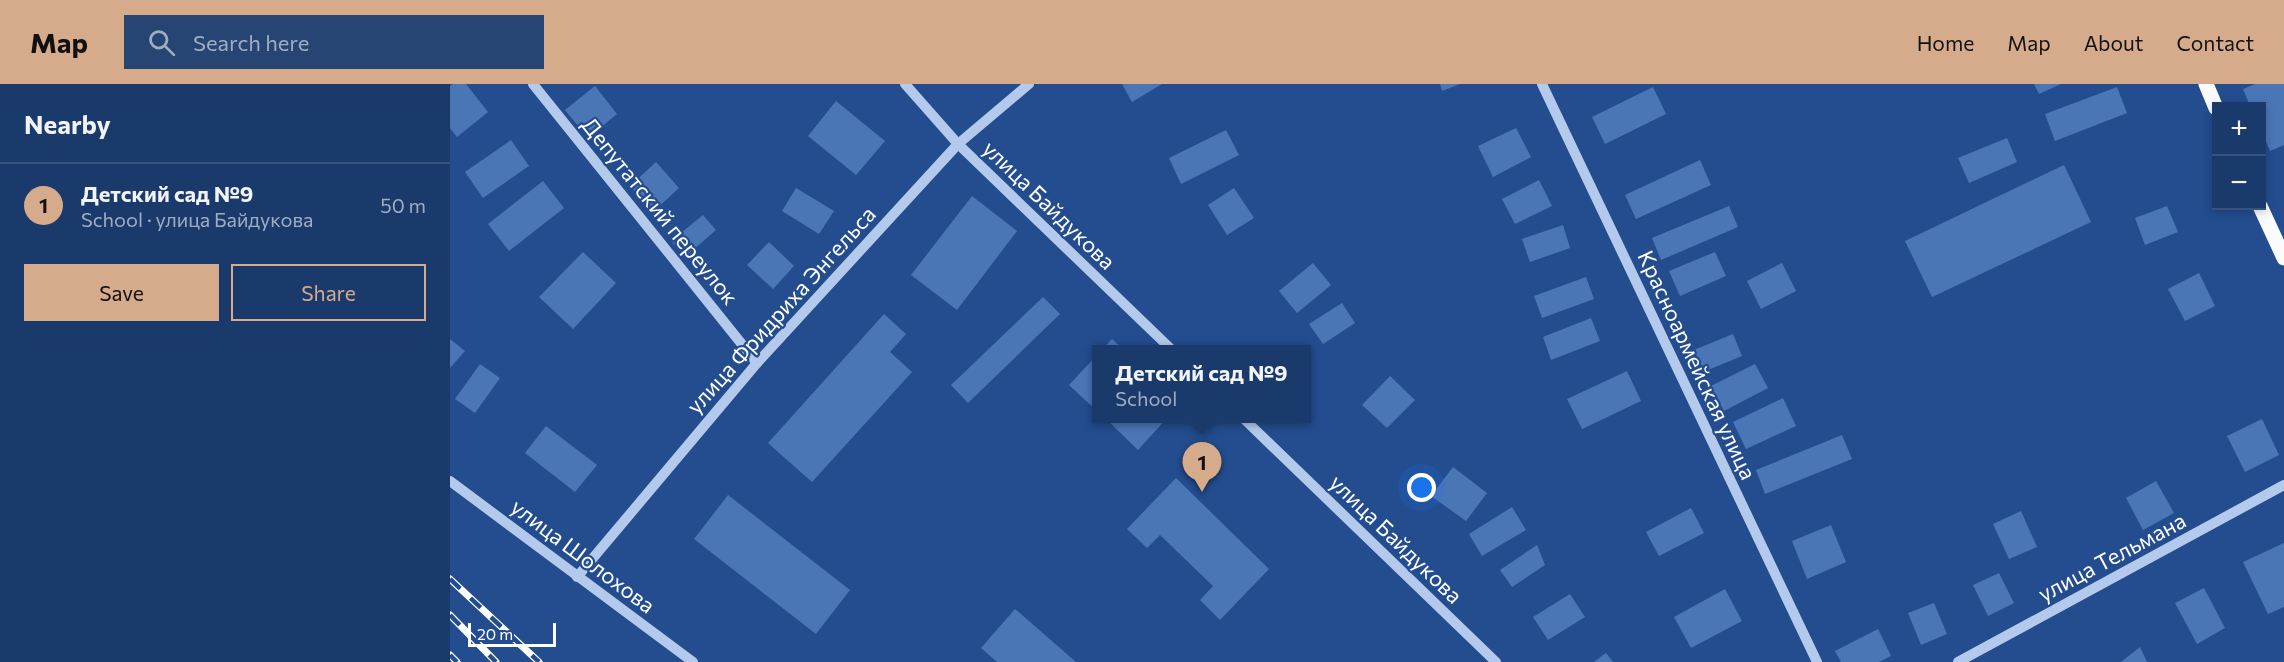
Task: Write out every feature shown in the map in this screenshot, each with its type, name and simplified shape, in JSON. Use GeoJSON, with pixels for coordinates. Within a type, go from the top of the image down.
{"type":"FeatureCollection","features":[{"type":"Feature","properties":{"kind":"main road"},"geometry":{"type":"LineString","coordinates":[[2206,84],[2214,102]]}},
{"type":"Feature","properties":{"kind":"main road"},"geometry":{"type":"LineString","coordinates":[[2262,210],[2284,258]]}},
{"type":"Feature","properties":{"kind":"street","name":"Депутатский переулок"},"geometry":{"type":"LineString","coordinates":[[533,84],[757,363]]}},
{"type":"Feature","properties":{"kind":"street","name":"улица Байдукова"},"geometry":{"type":"LineString","coordinates":[[905,84],[958,144],[1167,345]]}},
{"type":"Feature","properties":{"kind":"street","name":"улица Фридриха Энгельса"},"geometry":{"type":"LineString","coordinates":[[577,577],[757,363],[958,144],[1029,84]]}},
{"type":"Feature","properties":{"kind":"street","name":"Красноармейская улица"},"geometry":{"type":"LineString","coordinates":[[1542,84],[1816,662]]}},
{"type":"Feature","properties":{"kind":"street","name":"улица Байдукова"},"geometry":{"type":"LineString","coordinates":[[1248,423],[1496,662]]}},
{"type":"Feature","properties":{"kind":"street","name":"улица Шолохова"},"geometry":{"type":"LineString","coordinates":[[450,481],[693,662]]}},
{"type":"Feature","properties":{"kind":"street","name":"улица Тельмана"},"geometry":{"type":"LineString","coordinates":[[1959,662],[2284,485]]}},
{"type":"Feature","properties":{"kind":"building"},"geometry":{"type":"Polygon","coordinates":[[[466,84],[488,112],[457,137],[450,128],[450,86],[466,84]]]}},
{"type":"Feature","properties":{"kind":"building"},"geometry":{"type":"Polygon","coordinates":[[[1122,84],[1162,84],[1132,102],[1122,84]]]}},
{"type":"Feature","properties":{"kind":"building"},"geometry":{"type":"Polygon","coordinates":[[[1440,84],[1460,84],[1442,91],[1440,84]]]}},
{"type":"Feature","properties":{"kind":"building"},"geometry":{"type":"Polygon","coordinates":[[[2034,84],[2061,84],[2039,94],[2034,84]]]}},
{"type":"Feature","properties":{"kind":"building"},"geometry":{"type":"Polygon","coordinates":[[[2255,84],[2284,84],[2284,145],[2270,151],[2266,142],[2266,102],[2248,102],[2243,89],[2255,84]]]}},
{"type":"Feature","properties":{"kind":"building"},"geometry":{"type":"Polygon","coordinates":[[[595,86],[617,114],[588,138],[565,110],[595,86]]]}},
{"type":"Feature","properties":{"kind":"building"},"geometry":{"type":"Polygon","coordinates":[[[1653,87],[1666,114],[1605,144],[1592,117],[1653,87]]]}},
{"type":"Feature","properties":{"kind":"building"},"geometry":{"type":"Polygon","coordinates":[[[2117,87],[2127,113],[2055,141],[2045,114],[2117,87]]]}},
{"type":"Feature","properties":{"kind":"building"},"geometry":{"type":"Polygon","coordinates":[[[836,101],[885,141],[856,175],[808,136],[836,101]]]}},
{"type":"Feature","properties":{"kind":"building"},"geometry":{"type":"Polygon","coordinates":[[[1516,128],[1531,157],[1493,177],[1478,146],[1516,128]]]}},
{"type":"Feature","properties":{"kind":"building"},"geometry":{"type":"Polygon","coordinates":[[[1226,130],[1239,155],[1181,184],[1169,158],[1226,130]]]}},
{"type":"Feature","properties":{"kind":"building"},"geometry":{"type":"Polygon","coordinates":[[[2007,138],[2017,162],[1969,183],[1958,158],[2007,138]]]}},
{"type":"Feature","properties":{"kind":"building"},"geometry":{"type":"Polygon","coordinates":[[[511,140],[529,166],[483,198],[465,172],[511,140]]]}},
{"type":"Feature","properties":{"kind":"building"},"geometry":{"type":"Polygon","coordinates":[[[1700,160],[1711,185],[1636,219],[1625,195],[1700,160]]]}},
{"type":"Feature","properties":{"kind":"building"},"geometry":{"type":"Polygon","coordinates":[[[656,162],[679,188],[653,212],[630,186],[656,162]]]}},
{"type":"Feature","properties":{"kind":"building"},"geometry":{"type":"Polygon","coordinates":[[[2064,165],[2091,222],[1932,297],[1905,241],[2064,165]]]}},
{"type":"Feature","properties":{"kind":"building"},"geometry":{"type":"Polygon","coordinates":[[[1539,180],[1552,206],[1515,224],[1502,199],[1539,180]]]}},
{"type":"Feature","properties":{"kind":"building"},"geometry":{"type":"Polygon","coordinates":[[[543,181],[564,208],[509,251],[488,224],[543,181]]]}},
{"type":"Feature","properties":{"kind":"building"},"geometry":{"type":"Polygon","coordinates":[[[796,188],[834,211],[819,234],[782,211],[796,188]]]}},
{"type":"Feature","properties":{"kind":"building"},"geometry":{"type":"Polygon","coordinates":[[[1234,188],[1254,218],[1227,235],[1208,205],[1234,188]]]}},
{"type":"Feature","properties":{"kind":"building"},"geometry":{"type":"Polygon","coordinates":[[[972,196],[1017,231],[957,310],[911,275],[972,196]]]}},
{"type":"Feature","properties":{"kind":"building"},"geometry":{"type":"Polygon","coordinates":[[[1729,206],[1738,227],[1661,260],[1652,238],[1729,206]]]}},
{"type":"Feature","properties":{"kind":"building"},"geometry":{"type":"Polygon","coordinates":[[[2167,206],[2178,232],[2145,245],[2135,218],[2167,206]]]}},
{"type":"Feature","properties":{"kind":"building"},"geometry":{"type":"Polygon","coordinates":[[[703,215],[716,230],[685,257],[671,241],[703,215]]]}},
{"type":"Feature","properties":{"kind":"building"},"geometry":{"type":"Polygon","coordinates":[[[1563,225],[1570,248],[1530,262],[1522,239],[1563,225]]]}},
{"type":"Feature","properties":{"kind":"building"},"geometry":{"type":"Polygon","coordinates":[[[769,242],[794,266],[773,289],[747,265],[769,242]]]}},
{"type":"Feature","properties":{"kind":"building"},"geometry":{"type":"Polygon","coordinates":[[[583,252],[616,283],[573,329],[539,297],[583,252]]]}},
{"type":"Feature","properties":{"kind":"building"},"geometry":{"type":"Polygon","coordinates":[[[1715,252],[1726,276],[1680,296],[1669,271],[1715,252]]]}},
{"type":"Feature","properties":{"kind":"building"},"geometry":{"type":"Polygon","coordinates":[[[1313,263],[1331,285],[1297,313],[1279,291],[1313,263]]]}},
{"type":"Feature","properties":{"kind":"building"},"geometry":{"type":"Polygon","coordinates":[[[1782,263],[1796,291],[1761,309],[1747,281],[1782,263]]]}},
{"type":"Feature","properties":{"kind":"building"},"geometry":{"type":"Polygon","coordinates":[[[2199,273],[2215,306],[2185,321],[2168,289],[2199,273]]]}},
{"type":"Feature","properties":{"kind":"building"},"geometry":{"type":"Polygon","coordinates":[[[1586,277],[1594,299],[1542,318],[1534,296],[1586,277]]]}},
{"type":"Feature","properties":{"kind":"building"},"geometry":{"type":"Polygon","coordinates":[[[1043,297],[1060,314],[968,403],[951,385],[1043,297]]]}},
{"type":"Feature","properties":{"kind":"building"},"geometry":{"type":"Polygon","coordinates":[[[1342,303],[1355,323],[1323,344],[1309,324],[1342,303]]]}},
{"type":"Feature","properties":{"kind":"building"},"geometry":{"type":"Polygon","coordinates":[[[884,314],[906,334],[890,352],[912,372],[812,482],[768,443],[884,314]]]}},
{"type":"Feature","properties":{"kind":"building"},"geometry":{"type":"Polygon","coordinates":[[[1591,318],[1600,341],[1551,360],[1543,337],[1591,318]]]}},
{"type":"Feature","properties":{"kind":"building"},"geometry":{"type":"Polygon","coordinates":[[[1733,334],[1742,356],[1703,372],[1694,350],[1733,334]]]}},
{"type":"Feature","properties":{"kind":"building"},"geometry":{"type":"Polygon","coordinates":[[[450,339],[465,351],[450,368],[450,339]]]}},
{"type":"Feature","properties":{"kind":"building"},"geometry":{"type":"Polygon","coordinates":[[[1112,339],[1119,345],[1107,345],[1112,339]]]}},
{"type":"Feature","properties":{"kind":"building"},"geometry":{"type":"Polygon","coordinates":[[[1092,360],[1092,406],[1069,385],[1092,360]]]}},
{"type":"Feature","properties":{"kind":"building"},"geometry":{"type":"Polygon","coordinates":[[[480,364],[500,378],[475,413],[455,399],[480,364]]]}},
{"type":"Feature","properties":{"kind":"building"},"geometry":{"type":"Polygon","coordinates":[[[1755,364],[1768,388],[1724,411],[1711,386],[1755,364]]]}},
{"type":"Feature","properties":{"kind":"building"},"geometry":{"type":"Polygon","coordinates":[[[1627,371],[1641,401],[1582,429],[1567,399],[1627,371]]]}},
{"type":"Feature","properties":{"kind":"building"},"geometry":{"type":"Polygon","coordinates":[[[1390,376],[1415,400],[1387,428],[1362,405],[1390,376]]]}},
{"type":"Feature","properties":{"kind":"building"},"geometry":{"type":"Polygon","coordinates":[[[1783,398],[1796,426],[1746,449],[1733,422],[1783,398]]]}},
{"type":"Feature","properties":{"kind":"building"},"geometry":{"type":"Polygon","coordinates":[[[2262,419],[2279,455],[2245,472],[2227,436],[2262,419]]]}},
{"type":"Feature","properties":{"kind":"building"},"geometry":{"type":"Polygon","coordinates":[[[1110,423],[1162,423],[1138,450],[1110,423]]]}},
{"type":"Feature","properties":{"kind":"building"},"geometry":{"type":"Polygon","coordinates":[[[546,426],[597,465],[575,492],[525,453],[546,426]]]}},
{"type":"Feature","properties":{"kind":"building"},"geometry":{"type":"Polygon","coordinates":[[[1842,435],[1852,459],[1765,494],[1756,470],[1842,435]]]}},
{"type":"Feature","properties":{"kind":"building"},"geometry":{"type":"Polygon","coordinates":[[[1453,467],[1487,493],[1466,521],[1431,496],[1453,467]]]}},
{"type":"Feature","properties":{"kind":"building"},"geometry":{"type":"Polygon","coordinates":[[[1176,478],[1269,569],[1220,620],[1200,600],[1213,586],[1160,535],[1147,548],[1127,529],[1176,478]]]}},
{"type":"Feature","properties":{"kind":"building"},"geometry":{"type":"Polygon","coordinates":[[[2156,481],[2174,513],[2143,530],[2126,498],[2156,481]]]}},
{"type":"Feature","properties":{"kind":"building"},"geometry":{"type":"Polygon","coordinates":[[[728,495],[850,590],[816,634],[694,539],[728,495]]]}},
{"type":"Feature","properties":{"kind":"building"},"geometry":{"type":"Polygon","coordinates":[[[1512,507],[1526,530],[1482,556],[1469,534],[1512,507]]]}},
{"type":"Feature","properties":{"kind":"building"},"geometry":{"type":"Polygon","coordinates":[[[1691,508],[1704,533],[1659,556],[1646,532],[1691,508]]]}},
{"type":"Feature","properties":{"kind":"building"},"geometry":{"type":"Polygon","coordinates":[[[2021,511],[2037,547],[2009,559],[1993,524],[2021,511]]]}},
{"type":"Feature","properties":{"kind":"building"},"geometry":{"type":"Polygon","coordinates":[[[1831,525],[1846,562],[1807,579],[1792,541],[1831,525]]]}},
{"type":"Feature","properties":{"kind":"building"},"geometry":{"type":"Polygon","coordinates":[[[2284,543],[2284,607],[2268,614],[2243,562],[2284,543]]]}},
{"type":"Feature","properties":{"kind":"building"},"geometry":{"type":"Polygon","coordinates":[[[1537,545],[1545,565],[1512,587],[1500,570],[1537,545]]]}},
{"type":"Feature","properties":{"kind":"building"},"geometry":{"type":"Polygon","coordinates":[[[1999,573],[2014,603],[1988,616],[1973,585],[1999,573]]]}},
{"type":"Feature","properties":{"kind":"building"},"geometry":{"type":"Polygon","coordinates":[[[2204,588],[2225,628],[2197,644],[2175,603],[2204,588]]]}},
{"type":"Feature","properties":{"kind":"building"},"geometry":{"type":"Polygon","coordinates":[[[1725,589],[1742,621],[1691,648],[1674,617],[1725,589]]]}},
{"type":"Feature","properties":{"kind":"building"},"geometry":{"type":"Polygon","coordinates":[[[1570,594],[1585,617],[1548,640],[1533,617],[1570,594]]]}},
{"type":"Feature","properties":{"kind":"building"},"geometry":{"type":"Polygon","coordinates":[[[1934,603],[1947,634],[1921,645],[1908,613],[1934,603]]]}},
{"type":"Feature","properties":{"kind":"building"},"geometry":{"type":"Polygon","coordinates":[[[1015,609],[1076,662],[997,662],[981,648],[1015,609]]]}},
{"type":"Feature","properties":{"kind":"building"},"geometry":{"type":"Polygon","coordinates":[[[1878,629],[1891,656],[1879,662],[1841,662],[1835,651],[1878,629]]]}},
{"type":"Feature","properties":{"kind":"building"},"geometry":{"type":"Polygon","coordinates":[[[2140,647],[2147,662],[2121,662],[2140,647]]]}},
{"type":"Feature","properties":{"kind":"building"},"geometry":{"type":"Polygon","coordinates":[[[1606,653],[1613,662],[1594,662],[1606,653]]]}},
{"type":"Feature","properties":{"kind":"railway"},"geometry":{"type":"LineString","coordinates":[[450,579],[539,662]]}},
{"type":"Feature","properties":{"kind":"railway"},"geometry":{"type":"LineString","coordinates":[[450,615],[496,662]]}},
{"type":"Feature","properties":{"kind":"railway"},"geometry":{"type":"LineString","coordinates":[[450,655],[457,662]]}},
{"type":"Feature","properties":{"kind":"place","name":"Детский сад №9"},"geometry":{"type":"Point","coordinates":[1202,492]}}]}
